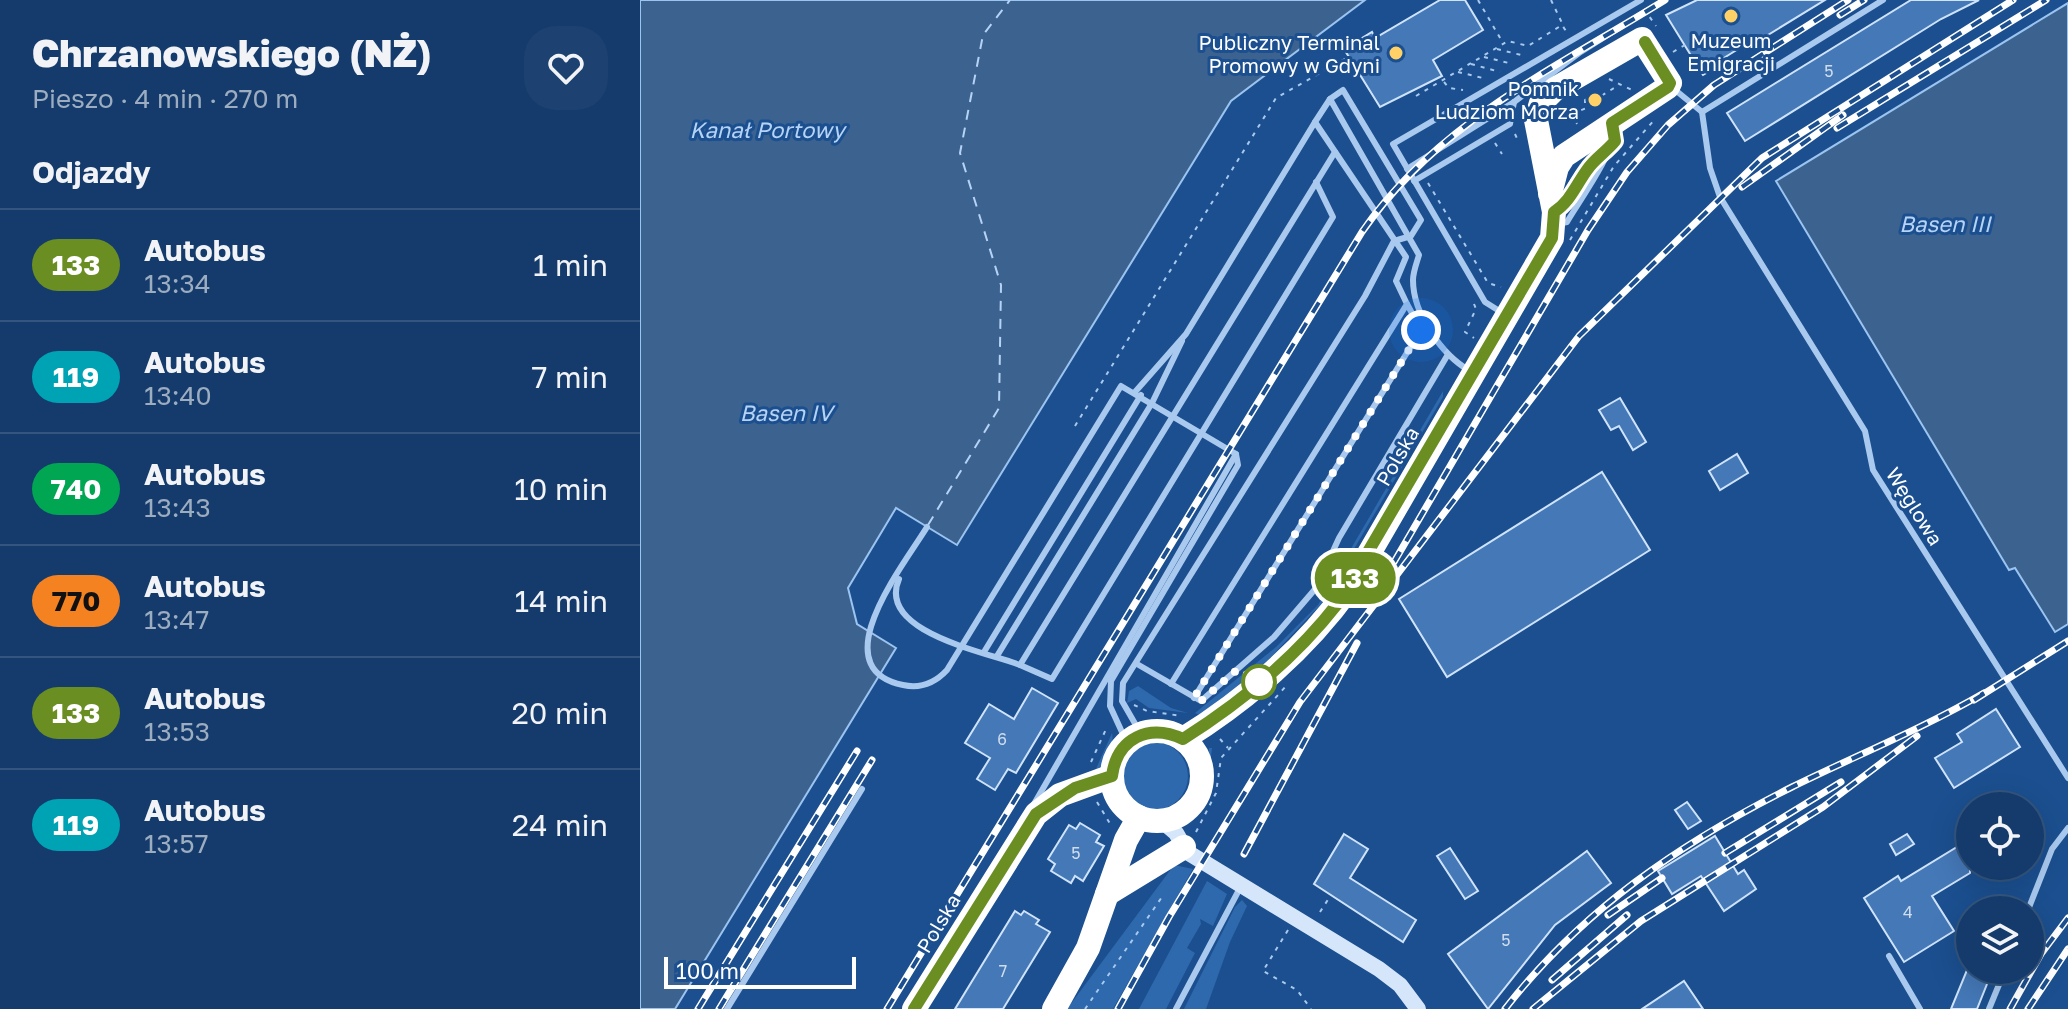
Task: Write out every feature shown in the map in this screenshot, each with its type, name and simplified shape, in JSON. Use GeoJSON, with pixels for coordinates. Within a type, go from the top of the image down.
{"type":"FeatureCollection","features":[{"type":"Feature","properties":{"kind":"highway"},"geometry":{"type":"LineString","coordinates":[[1553,210],[1537,111],[1546,96],[1576,77],[1627,35],[1645,42],[1670,83]]}},
{"type":"Feature","properties":{"kind":"highway","name":"Polska"},"geometry":{"type":"LineString","coordinates":[[1189,737],[1228,711],[1314,631],[1344,595],[1473,373],[1499,311],[1552,238],[1553,179],[1564,156],[1670,83]]}},
{"type":"Feature","properties":{"kind":"highway"},"geometry":{"type":"LineString","coordinates":[[1107,894],[1172,828],[1191,806],[1202,781],[1189,737],[1155,731],[1134,738],[1114,764],[1112,776],[1119,799],[1172,828]]}},
{"type":"Feature","properties":{"kind":"highway","name":"Polska"},"geometry":{"type":"LineString","coordinates":[[914,1009],[1017,839],[1036,814],[1060,795],[1112,776]]}},
{"type":"Feature","properties":{"kind":"highway"},"geometry":{"type":"LineString","coordinates":[[1054,1009],[1088,948],[1126,840],[1172,828]]}},
{"type":"Feature","properties":{"kind":"street"},"geometry":{"type":"LineString","coordinates":[[1172,828],[1242,885],[1379,969],[1400,985],[1418,1009]]}},
{"type":"Feature","properties":{"kind":"lane"},"geometry":{"type":"LineString","coordinates":[[1499,311],[1485,302],[1393,144],[1641,0]]}},
{"type":"Feature","properties":{"kind":"lane"},"geometry":{"type":"LineString","coordinates":[[1670,83],[1702,112],[1883,0]]}},
{"type":"Feature","properties":{"kind":"lane"},"geometry":{"type":"LineString","coordinates":[[1407,169],[1547,80],[1569,60],[1627,35],[1616,15]]}},
{"type":"Feature","properties":{"kind":"lane"},"geometry":{"type":"LineString","coordinates":[[1547,80],[1576,77]]}},
{"type":"Feature","properties":{"kind":"lane"},"geometry":{"type":"LineString","coordinates":[[997,656],[1152,403],[1186,334],[1315,122],[1330,99],[1343,90],[1421,220],[1411,236],[1394,241],[1365,296],[1123,683],[1121,695],[1134,738]]}},
{"type":"Feature","properties":{"kind":"lane"},"geometry":{"type":"LineString","coordinates":[[1330,99],[1411,236],[1419,255],[1413,281],[1434,338],[1447,356],[1473,373]]}},
{"type":"Feature","properties":{"kind":"lane"},"geometry":{"type":"LineString","coordinates":[[1414,181],[1510,124],[1514,102]]}},
{"type":"Feature","properties":{"kind":"lane","name":"Węglowa"},"geometry":{"type":"LineString","coordinates":[[1702,112],[1710,168],[1722,201],[1865,431],[1873,470],[2068,778]]}},
{"type":"Feature","properties":{"kind":"lane"},"geometry":{"type":"LineString","coordinates":[[1194,698],[1421,330],[1396,281],[1406,257],[1315,122]]}},
{"type":"Feature","properties":{"kind":"lane"},"geometry":{"type":"LineString","coordinates":[[1603,157],[1589,166],[1564,206],[1553,210],[1567,222],[1615,141],[1612,123]]}},
{"type":"Feature","properties":{"kind":"lane"},"geometry":{"type":"LineString","coordinates":[[1020,665],[1335,152]]}},
{"type":"Feature","properties":{"kind":"lane"},"geometry":{"type":"LineString","coordinates":[[1134,738],[1110,706],[1111,681],[1238,465],[1236,454],[1201,432],[1138,394],[1121,386],[1104,413],[947,670],[929,684],[907,686],[885,678],[870,659],[866,637],[874,614],[927,527],[897,583],[897,606],[916,627],[984,652],[997,656],[1052,679],[1201,432],[1333,217],[1316,182]]}},
{"type":"Feature","properties":{"kind":"lane"},"geometry":{"type":"LineString","coordinates":[[1171,684],[1407,304]]}},
{"type":"Feature","properties":{"kind":"lane"},"geometry":{"type":"LineString","coordinates":[[984,652],[1138,394],[1186,334]]}},
{"type":"Feature","properties":{"kind":"lane"},"geometry":{"type":"LineString","coordinates":[[1137,664],[1201,701],[1274,637],[1316,588],[1339,538],[1447,356]]}},
{"type":"Feature","properties":{"kind":"lane"},"geometry":{"type":"LineString","coordinates":[[1017,839],[1051,773],[1236,454]]}},
{"type":"Feature","properties":{"kind":"lane"},"geometry":{"type":"LineString","coordinates":[[727,1009],[862,789]]}},
{"type":"Feature","properties":{"kind":"lane"},"geometry":{"type":"LineString","coordinates":[[2034,896],[2052,849],[2068,828]]}},
{"type":"Feature","properties":{"kind":"lane"},"geometry":{"type":"LineString","coordinates":[[1176,1009],[1242,885]]}},
{"type":"Feature","properties":{"kind":"lane"},"geometry":{"type":"LineString","coordinates":[[1889,956],[1920,1009]]}},
{"type":"Feature","properties":{"kind":"lane"},"geometry":{"type":"LineString","coordinates":[[1989,1009],[1999,984]]}},
{"type":"Feature","properties":{"kind":"path"},"geometry":{"type":"LineString","coordinates":[[1478,0],[1504,44]]}},
{"type":"Feature","properties":{"kind":"path"},"geometry":{"type":"LineString","coordinates":[[1551,0],[1569,35]]}},
{"type":"Feature","properties":{"kind":"path"},"geometry":{"type":"LineString","coordinates":[[1644,10],[1648,17]]}},
{"type":"Feature","properties":{"kind":"path"},"geometry":{"type":"LineString","coordinates":[[1416,96],[1508,41],[1528,46],[1562,25]]}},
{"type":"Feature","properties":{"kind":"path"},"geometry":{"type":"LineString","coordinates":[[1672,52],[1685,45]]}},
{"type":"Feature","properties":{"kind":"path"},"geometry":{"type":"LineString","coordinates":[[1495,49],[1528,57]]}},
{"type":"Feature","properties":{"kind":"path"},"geometry":{"type":"LineString","coordinates":[[1075,426],[1276,98],[1350,56]]}},
{"type":"Feature","properties":{"kind":"path"},"geometry":{"type":"LineString","coordinates":[[1483,56],[1515,65]]}},
{"type":"Feature","properties":{"kind":"path"},"geometry":{"type":"LineString","coordinates":[[1470,64],[1502,72]]}},
{"type":"Feature","properties":{"kind":"path"},"geometry":{"type":"LineString","coordinates":[[1457,71],[1490,80]]}},
{"type":"Feature","properties":{"kind":"path"},"geometry":{"type":"LineString","coordinates":[[1605,78],[1636,94]]}},
{"type":"Feature","properties":{"kind":"path"},"geometry":{"type":"LineString","coordinates":[[1443,80],[1449,88],[1465,91],[1468,96]]}},
{"type":"Feature","properties":{"kind":"path"},"geometry":{"type":"LineString","coordinates":[[1571,114],[1586,106],[1585,100],[1596,93],[1601,96],[1620,84]]}},
{"type":"Feature","properties":{"kind":"path"},"geometry":{"type":"LineString","coordinates":[[1564,103],[1580,129]]}},
{"type":"Feature","properties":{"kind":"path"},"geometry":{"type":"LineString","coordinates":[[1519,143],[1511,130],[1521,129]]}},
{"type":"Feature","properties":{"kind":"path"},"geometry":{"type":"LineString","coordinates":[[1501,135],[1493,139],[1502,154]]}},
{"type":"Feature","properties":{"kind":"path"},"geometry":{"type":"LineString","coordinates":[[1426,180],[1488,283],[1502,287],[1499,311],[1473,337]]}},
{"type":"Feature","properties":{"kind":"path"},"geometry":{"type":"LineString","coordinates":[[1133,705],[1189,737]]}},
{"type":"Feature","properties":{"kind":"path"},"geometry":{"type":"LineString","coordinates":[[1090,765],[1107,727]]}},
{"type":"Feature","properties":{"kind":"path"},"geometry":{"type":"LineString","coordinates":[[1220,740],[1228,748]]}},
{"type":"Feature","properties":{"kind":"path"},"geometry":{"type":"LineString","coordinates":[[1098,803],[1116,836]]}},
{"type":"Feature","properties":{"kind":"path"},"geometry":{"type":"LineString","coordinates":[[1172,828],[1206,810]]}},
{"type":"Feature","properties":{"kind":"path"},"geometry":{"type":"LineString","coordinates":[[1085,1009],[1107,971],[1164,894]]}},
{"type":"Feature","properties":{"kind":"path"},"geometry":{"type":"LineString","coordinates":[[1320,912],[1329,898]]}},
{"type":"Feature","properties":{"kind":"path"},"geometry":{"type":"LineString","coordinates":[[1289,929],[1263,971],[1297,990],[1311,1009]]}},
{"type":"Feature","properties":{"kind":"shaded area"},"geometry":{"type":"Polygon","coordinates":[[[1443,391],[1443,397],[1323,602],[1268,660],[1202,716],[1195,713],[1276,647],[1318,605],[1443,391]]]}},
{"type":"Feature","properties":{"kind":"shaded area"},"geometry":{"type":"Polygon","coordinates":[[[1138,686],[1171,708],[1188,713],[1149,708],[1136,699],[1127,703],[1129,691],[1138,686]]]}},
{"type":"Feature","properties":{"kind":"shaded area"},"geometry":{"type":"Polygon","coordinates":[[[1112,733],[1108,754],[1095,771],[1112,733]]]}},
{"type":"Feature","properties":{"kind":"shaded area"},"geometry":{"type":"Polygon","coordinates":[[[1154,742],[1178,752],[1188,776],[1178,800],[1154,810],[1130,800],[1120,776],[1130,752],[1154,742]]]}},
{"type":"Feature","properties":{"kind":"shaded area"},"geometry":{"type":"Polygon","coordinates":[[[1209,748],[1212,748],[1207,792],[1190,825],[1206,783],[1209,748]]]}},
{"type":"Feature","properties":{"kind":"shaded area"},"geometry":{"type":"Polygon","coordinates":[[[1174,865],[1193,869],[1113,1009],[1067,1009],[1174,865]]]}},
{"type":"Feature","properties":{"kind":"shaded area"},"geometry":{"type":"Polygon","coordinates":[[[1207,881],[1227,894],[1213,926],[1200,919],[1201,924],[1187,948],[1195,953],[1166,1009],[1139,1009],[1207,881]]]}},
{"type":"Feature","properties":{"kind":"shaded area"},"geometry":{"type":"Polygon","coordinates":[[[1242,900],[1247,906],[1230,942],[1206,1009],[1184,1009],[1235,907],[1242,900]]]}},
{"type":"Feature","properties":{"kind":"water","name":"Basen IV"},"geometry":{"type":"Polygon","coordinates":[[[640,0],[1365,0],[1231,101],[957,545],[896,508],[848,588],[857,624],[896,648],[675,1009],[640,1009],[640,0]]]}},
{"type":"Feature","properties":{"kind":"water","name":"Basen III"},"geometry":{"type":"Polygon","coordinates":[[[2068,3],[2068,624],[2055,632],[2015,568],[2009,570],[1776,181],[2068,3]]]}},
{"type":"Feature","properties":{"kind":"building","name":"Publiczny Terminal Promowy w Gdyni"},"geometry":{"type":"Polygon","coordinates":[[[1440,0],[1465,0],[1483,30],[1433,60],[1442,76],[1380,107],[1344,49],[1372,32],[1375,38],[1440,0]]]}},
{"type":"Feature","properties":{"kind":"building"},"geometry":{"type":"Polygon","coordinates":[[[1697,0],[1825,0],[1745,49],[1743,46],[1711,66],[1713,69],[1703,75],[1666,15],[1697,0]]]}},
{"type":"Feature","properties":{"kind":"building"},"geometry":{"type":"Polygon","coordinates":[[[1911,0],[1979,0],[1941,19],[1745,141],[1727,113],[1911,0]]]}},
{"type":"Feature","properties":{"kind":"building"},"geometry":{"type":"Polygon","coordinates":[[[1620,398],[1646,442],[1633,450],[1619,426],[1611,430],[1599,410],[1620,398]]]}},
{"type":"Feature","properties":{"kind":"building"},"geometry":{"type":"Polygon","coordinates":[[[1737,454],[1748,473],[1720,490],[1709,471],[1737,454]]]}},
{"type":"Feature","properties":{"kind":"building"},"geometry":{"type":"Polygon","coordinates":[[[1602,472],[1650,550],[1447,677],[1399,599],[1602,472]]]}},
{"type":"Feature","properties":{"kind":"building"},"geometry":{"type":"Polygon","coordinates":[[[1032,688],[1058,703],[1016,773],[1008,769],[995,790],[977,779],[990,758],[965,743],[989,704],[1014,719],[1032,688]]]}},
{"type":"Feature","properties":{"kind":"building"},"geometry":{"type":"Polygon","coordinates":[[[1996,709],[2020,747],[1954,788],[1935,758],[1962,742],[1957,734],[1996,709]]]}},
{"type":"Feature","properties":{"kind":"building"},"geometry":{"type":"Polygon","coordinates":[[[1687,802],[1701,821],[1688,829],[1675,810],[1687,802]]]}},
{"type":"Feature","properties":{"kind":"building"},"geometry":{"type":"Polygon","coordinates":[[[1080,823],[1100,835],[1096,842],[1104,846],[1083,881],[1075,876],[1071,883],[1051,871],[1055,864],[1048,859],[1069,825],[1076,829],[1080,823]]]}},
{"type":"Feature","properties":{"kind":"building"},"geometry":{"type":"Polygon","coordinates":[[[1344,834],[1368,849],[1350,878],[1416,920],[1403,942],[1314,884],[1344,834]]]}},
{"type":"Feature","properties":{"kind":"building"},"geometry":{"type":"Polygon","coordinates":[[[1907,834],[1914,844],[1896,855],[1890,844],[1907,834]]]}},
{"type":"Feature","properties":{"kind":"building"},"geometry":{"type":"Polygon","coordinates":[[[1715,836],[1738,874],[1744,870],[1756,889],[1724,911],[1701,876],[1672,894],[1658,871],[1715,836]]]}},
{"type":"Feature","properties":{"kind":"building"},"geometry":{"type":"Polygon","coordinates":[[[1450,848],[1478,891],[1465,899],[1437,856],[1450,848]]]}},
{"type":"Feature","properties":{"kind":"building"},"geometry":{"type":"Polygon","coordinates":[[[1956,848],[1956,880],[1958,880],[1932,896],[1954,931],[1904,962],[1864,898],[1898,876],[1901,881],[1956,848]]]}},
{"type":"Feature","properties":{"kind":"building"},"geometry":{"type":"Polygon","coordinates":[[[1587,851],[1611,883],[1555,925],[1488,1009],[1448,954],[1587,851]]]}},
{"type":"Feature","properties":{"kind":"building"},"geometry":{"type":"Polygon","coordinates":[[[1015,911],[1021,915],[1024,911],[1039,920],[1036,924],[1050,932],[1003,1009],[955,1009],[1015,911]]]}},
{"type":"Feature","properties":{"kind":"building"},"geometry":{"type":"Polygon","coordinates":[[[1684,981],[1703,1009],[1642,1009],[1684,981]]]}},
{"type":"Feature","properties":{"kind":"building"},"geometry":{"type":"Polygon","coordinates":[[[1961,984],[1987,984],[1977,1009],[1951,1009],[1961,984]]]}},
{"type":"Feature","properties":{"kind":"ferry route"},"geometry":{"type":"LineString","coordinates":[[928,525],[999,408],[1001,285],[960,153],[983,35],[1010,0]]}},
{"type":"Feature","properties":{"kind":"railway"},"geometry":{"type":"LineString","coordinates":[[887,1009],[1362,232],[1392,194],[1426,159],[1462,129],[1500,101],[1665,0]]}},
{"type":"Feature","properties":{"kind":"railway"},"geometry":{"type":"LineString","coordinates":[[1394,562],[1588,230],[1627,172],[1668,125],[1714,85],[1848,0]]}},
{"type":"Feature","properties":{"kind":"railway"},"geometry":{"type":"LineString","coordinates":[[1840,15],[1864,0]]}},
{"type":"Feature","properties":{"kind":"railway"},"geometry":{"type":"LineString","coordinates":[[1118,1009],[1169,917],[1300,702],[1579,336],[1762,158],[2013,0]]}},
{"type":"Feature","properties":{"kind":"railway"},"geometry":{"type":"LineString","coordinates":[[1837,128],[2046,0]]}},
{"type":"Feature","properties":{"kind":"railway"},"geometry":{"type":"LineString","coordinates":[[1742,187],[1843,115]]}},
{"type":"Feature","properties":{"kind":"railway"},"geometry":{"type":"LineString","coordinates":[[1974,700],[2068,641]]}},
{"type":"Feature","properties":{"kind":"railway"},"geometry":{"type":"LineString","coordinates":[[1244,854],[1357,643]]}},
{"type":"Feature","properties":{"kind":"railway"},"geometry":{"type":"LineString","coordinates":[[1505,1009],[1567,940],[1600,910],[1672,856],[1792,787],[1937,719],[1984,693]]}},
{"type":"Feature","properties":{"kind":"railway"},"geometry":{"type":"LineString","coordinates":[[1533,1009],[1641,921],[1823,807],[1917,736]]}},
{"type":"Feature","properties":{"kind":"railway"},"geometry":{"type":"LineString","coordinates":[[698,1009],[857,751]]}},
{"type":"Feature","properties":{"kind":"railway"},"geometry":{"type":"LineString","coordinates":[[719,1009],[872,760]]}},
{"type":"Feature","properties":{"kind":"railway"},"geometry":{"type":"LineString","coordinates":[[1725,853],[1841,782]]}},
{"type":"Feature","properties":{"kind":"railway"},"geometry":{"type":"LineString","coordinates":[[1608,915],[1662,878]]}},
{"type":"Feature","properties":{"kind":"railway"},"geometry":{"type":"LineString","coordinates":[[1552,980],[1627,915]]}},
{"type":"Feature","properties":{"kind":"railway"},"geometry":{"type":"LineString","coordinates":[[2010,1009],[2041,954],[2068,918]]}},
{"type":"Feature","properties":{"kind":"railway"},"geometry":{"type":"LineString","coordinates":[[2028,1009],[2068,949]]}},
{"type":"Feature","properties":{"kind":"bus line","name":"133"},"geometry":{"type":"LineString","coordinates":[[914,1009],[1024,828],[1036,814],[1060,795],[1112,776],[1119,752],[1133,738],[1155,731],[1183,739],[1228,711],[1314,631],[1338,603],[1552,238],[1554,212],[1564,206],[1589,166],[1603,157],[1615,141],[1612,123],[1668,87],[1670,83],[1645,42]]}},
{"type":"Feature","properties":{"kind":"place","name":"Muzeum Emigracji"},"geometry":{"type":"Point","coordinates":[1731,16]}},
{"type":"Feature","properties":{"kind":"place","name":"Publiczny Terminal Promowy w Gdyni"},"geometry":{"type":"Point","coordinates":[1396,53]}},
{"type":"Feature","properties":{"kind":"place","name":"Pomnik Ludziom Morza"},"geometry":{"type":"Point","coordinates":[1595,100]}},
{"type":"Feature","properties":{"kind":"route"},"geometry":{"type":"LineString","coordinates":[[1259,682],[1238,669],[1201,701],[1194,698],[1421,330]]}},
{"type":"Feature","properties":{"kind":"water label","name":"Kanał Portowy"},"geometry":{"type":"Point","coordinates":[767,129]}}]}
